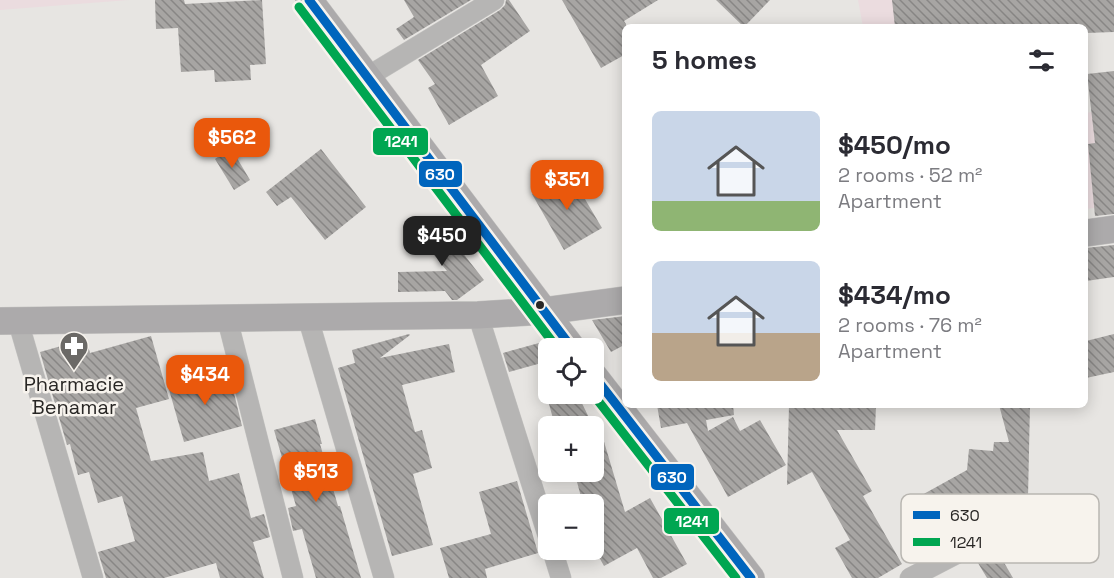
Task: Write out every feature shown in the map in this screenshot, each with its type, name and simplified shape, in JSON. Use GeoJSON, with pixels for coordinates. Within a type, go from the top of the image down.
{"type":"FeatureCollection","features":[{"type":"Feature","properties":{"kind":"main road"},"geometry":{"type":"LineString","coordinates":[[309,0],[564,338]]}},
{"type":"Feature","properties":{"kind":"main road"},"geometry":{"type":"LineString","coordinates":[[1088,233],[1114,229]]}},
{"type":"Feature","properties":{"kind":"main road"},"geometry":{"type":"LineString","coordinates":[[9,321],[478,315],[544,311],[622,301]]}},
{"type":"Feature","properties":{"kind":"main road"},"geometry":{"type":"LineString","coordinates":[[604,389],[751,578]]}},
{"type":"Feature","properties":{"kind":"street"},"geometry":{"type":"LineString","coordinates":[[367,77],[494,0]]}},
{"type":"Feature","properties":{"kind":"street"},"geometry":{"type":"LineString","coordinates":[[478,315],[538,504]]}},
{"type":"Feature","properties":{"kind":"street"},"geometry":{"type":"LineString","coordinates":[[227,318],[293,578]]}},
{"type":"Feature","properties":{"kind":"street"},"geometry":{"type":"LineString","coordinates":[[308,318],[384,578]]}},
{"type":"Feature","properties":{"kind":"street"},"geometry":{"type":"LineString","coordinates":[[9,321],[93,578]]}},
{"type":"Feature","properties":{"kind":"street"},"geometry":{"type":"LineString","coordinates":[[555,560],[561,578]]}},
{"type":"Feature","properties":{"kind":"street"},"geometry":{"type":"LineString","coordinates":[[910,578],[939,563]]}},
{"type":"Feature","properties":{"kind":"shaded area"},"geometry":{"type":"Polygon","coordinates":[[[0,0],[129,0],[0,10],[0,0]]]}},
{"type":"Feature","properties":{"kind":"shaded area"},"geometry":{"type":"Polygon","coordinates":[[[858,0],[1064,0],[1067,24],[862,24],[858,0]]]}},
{"type":"Feature","properties":{"kind":"shaded area"},"geometry":{"type":"Polygon","coordinates":[[[1114,108],[1114,205],[1088,209],[1088,113],[1114,108]]]}},
{"type":"Feature","properties":{"kind":"building"},"geometry":{"type":"Polygon","coordinates":[[[155,0],[184,0],[185,4],[262,0],[266,64],[250,65],[251,80],[215,82],[214,70],[181,72],[178,28],[156,29],[155,0]]]}},
{"type":"Feature","properties":{"kind":"building"},"geometry":{"type":"Polygon","coordinates":[[[404,0],[471,0],[404,40],[396,29],[414,17],[404,0]]]}},
{"type":"Feature","properties":{"kind":"building"},"geometry":{"type":"Polygon","coordinates":[[[506,0],[509,0],[530,31],[481,65],[498,96],[449,125],[428,88],[435,84],[418,60],[500,10],[506,0]]]}},
{"type":"Feature","properties":{"kind":"building"},"geometry":{"type":"Polygon","coordinates":[[[562,0],[658,0],[624,21],[626,24],[622,24],[622,56],[601,68],[562,0]]]}},
{"type":"Feature","properties":{"kind":"building"},"geometry":{"type":"Polygon","coordinates":[[[716,0],[770,0],[747,24],[741,24],[716,0]]]}},
{"type":"Feature","properties":{"kind":"building"},"geometry":{"type":"Polygon","coordinates":[[[892,0],[1114,0],[1114,32],[1088,33],[1088,24],[895,24],[892,0]]]}},
{"type":"Feature","properties":{"kind":"building"},"geometry":{"type":"Polygon","coordinates":[[[1114,71],[1114,214],[1095,216],[1088,144],[1095,143],[1088,74],[1114,71]]]}},
{"type":"Feature","properties":{"kind":"building"},"geometry":{"type":"Polygon","coordinates":[[[231,148],[250,180],[234,190],[215,159],[231,148]]]}},
{"type":"Feature","properties":{"kind":"building"},"geometry":{"type":"Polygon","coordinates":[[[321,149],[366,207],[325,240],[291,197],[277,206],[266,192],[321,149]]]}},
{"type":"Feature","properties":{"kind":"building"},"geometry":{"type":"Polygon","coordinates":[[[569,172],[602,228],[564,250],[532,194],[569,172]]]}},
{"type":"Feature","properties":{"kind":"building"},"geometry":{"type":"Polygon","coordinates":[[[436,219],[484,280],[457,300],[452,300],[445,291],[398,292],[398,272],[447,271],[417,234],[436,219]]]}},
{"type":"Feature","properties":{"kind":"building"},"geometry":{"type":"Polygon","coordinates":[[[1114,245],[1114,277],[1088,281],[1088,248],[1114,245]]]}},
{"type":"Feature","properties":{"kind":"building"},"geometry":{"type":"Polygon","coordinates":[[[622,316],[622,346],[611,352],[592,320],[622,316]]]}},
{"type":"Feature","properties":{"kind":"building"},"geometry":{"type":"Polygon","coordinates":[[[409,334],[380,358],[449,344],[455,372],[402,385],[415,432],[422,430],[432,468],[413,474],[433,545],[392,556],[338,368],[355,363],[352,350],[409,334]]]}},
{"type":"Feature","properties":{"kind":"building"},"geometry":{"type":"Polygon","coordinates":[[[1114,334],[1114,372],[1088,378],[1088,340],[1114,334]]]}},
{"type":"Feature","properties":{"kind":"building"},"geometry":{"type":"Polygon","coordinates":[[[151,336],[169,399],[136,408],[151,461],[203,452],[209,481],[239,473],[251,518],[264,514],[270,537],[253,542],[264,578],[220,578],[216,563],[164,578],[106,578],[98,552],[135,541],[122,496],[98,503],[89,472],[78,475],[40,352],[86,339],[90,353],[151,336]]]}},
{"type":"Feature","properties":{"kind":"building"},"geometry":{"type":"Polygon","coordinates":[[[538,343],[538,364],[509,372],[503,353],[538,343]]]}},
{"type":"Feature","properties":{"kind":"building"},"geometry":{"type":"Polygon","coordinates":[[[228,369],[242,426],[184,442],[168,386],[228,369]]]}},
{"type":"Feature","properties":{"kind":"building"},"geometry":{"type":"Polygon","coordinates":[[[549,404],[582,404],[588,416],[552,416],[549,404]]]}},
{"type":"Feature","properties":{"kind":"building"},"geometry":{"type":"Polygon","coordinates":[[[658,408],[733,408],[734,415],[706,420],[708,431],[733,417],[740,431],[760,420],[786,465],[728,497],[687,423],[661,428],[658,408]]]}},
{"type":"Feature","properties":{"kind":"building"},"geometry":{"type":"Polygon","coordinates":[[[789,408],[876,408],[875,430],[837,430],[872,491],[863,496],[902,564],[878,578],[852,578],[835,548],[850,540],[812,472],[787,485],[789,408]]]}},
{"type":"Feature","properties":{"kind":"building"},"geometry":{"type":"Polygon","coordinates":[[[1000,408],[1030,408],[1028,494],[924,494],[967,470],[969,449],[993,451],[994,442],[1009,442],[1000,408]]]}},
{"type":"Feature","properties":{"kind":"building"},"geometry":{"type":"Polygon","coordinates":[[[315,419],[322,444],[320,444],[361,578],[316,578],[302,529],[293,531],[288,508],[296,506],[274,430],[315,419]]]}},
{"type":"Feature","properties":{"kind":"building"},"geometry":{"type":"Polygon","coordinates":[[[604,442],[625,512],[650,498],[687,564],[661,578],[653,578],[637,548],[604,566],[601,560],[604,560],[604,494],[580,494],[577,482],[604,482],[604,442]]]}},
{"type":"Feature","properties":{"kind":"building"},"geometry":{"type":"Polygon","coordinates":[[[517,481],[538,553],[485,569],[487,578],[449,578],[440,548],[491,534],[479,492],[517,481]]]}},
{"type":"Feature","properties":{"kind":"building"},"geometry":{"type":"Polygon","coordinates":[[[978,563],[1004,563],[1013,578],[987,578],[978,563]]]}},
{"type":"Feature","properties":{"kind":"transit line","name":"630"},"geometry":{"type":"LineString","coordinates":[[309,0],[564,338]]}},
{"type":"Feature","properties":{"kind":"transit line","name":"1241"},"geometry":{"type":"LineString","coordinates":[[299,7],[549,338]]}},
{"type":"Feature","properties":{"kind":"transit line","name":"630"},"geometry":{"type":"LineString","coordinates":[[604,389],[751,578]]}},
{"type":"Feature","properties":{"kind":"transit line","name":"1241"},"geometry":{"type":"LineString","coordinates":[[601,404],[736,578]]}},
{"type":"Feature","properties":{"kind":"place","name":"Pharmacie Benamar"},"geometry":{"type":"Point","coordinates":[74,372]}}]}
